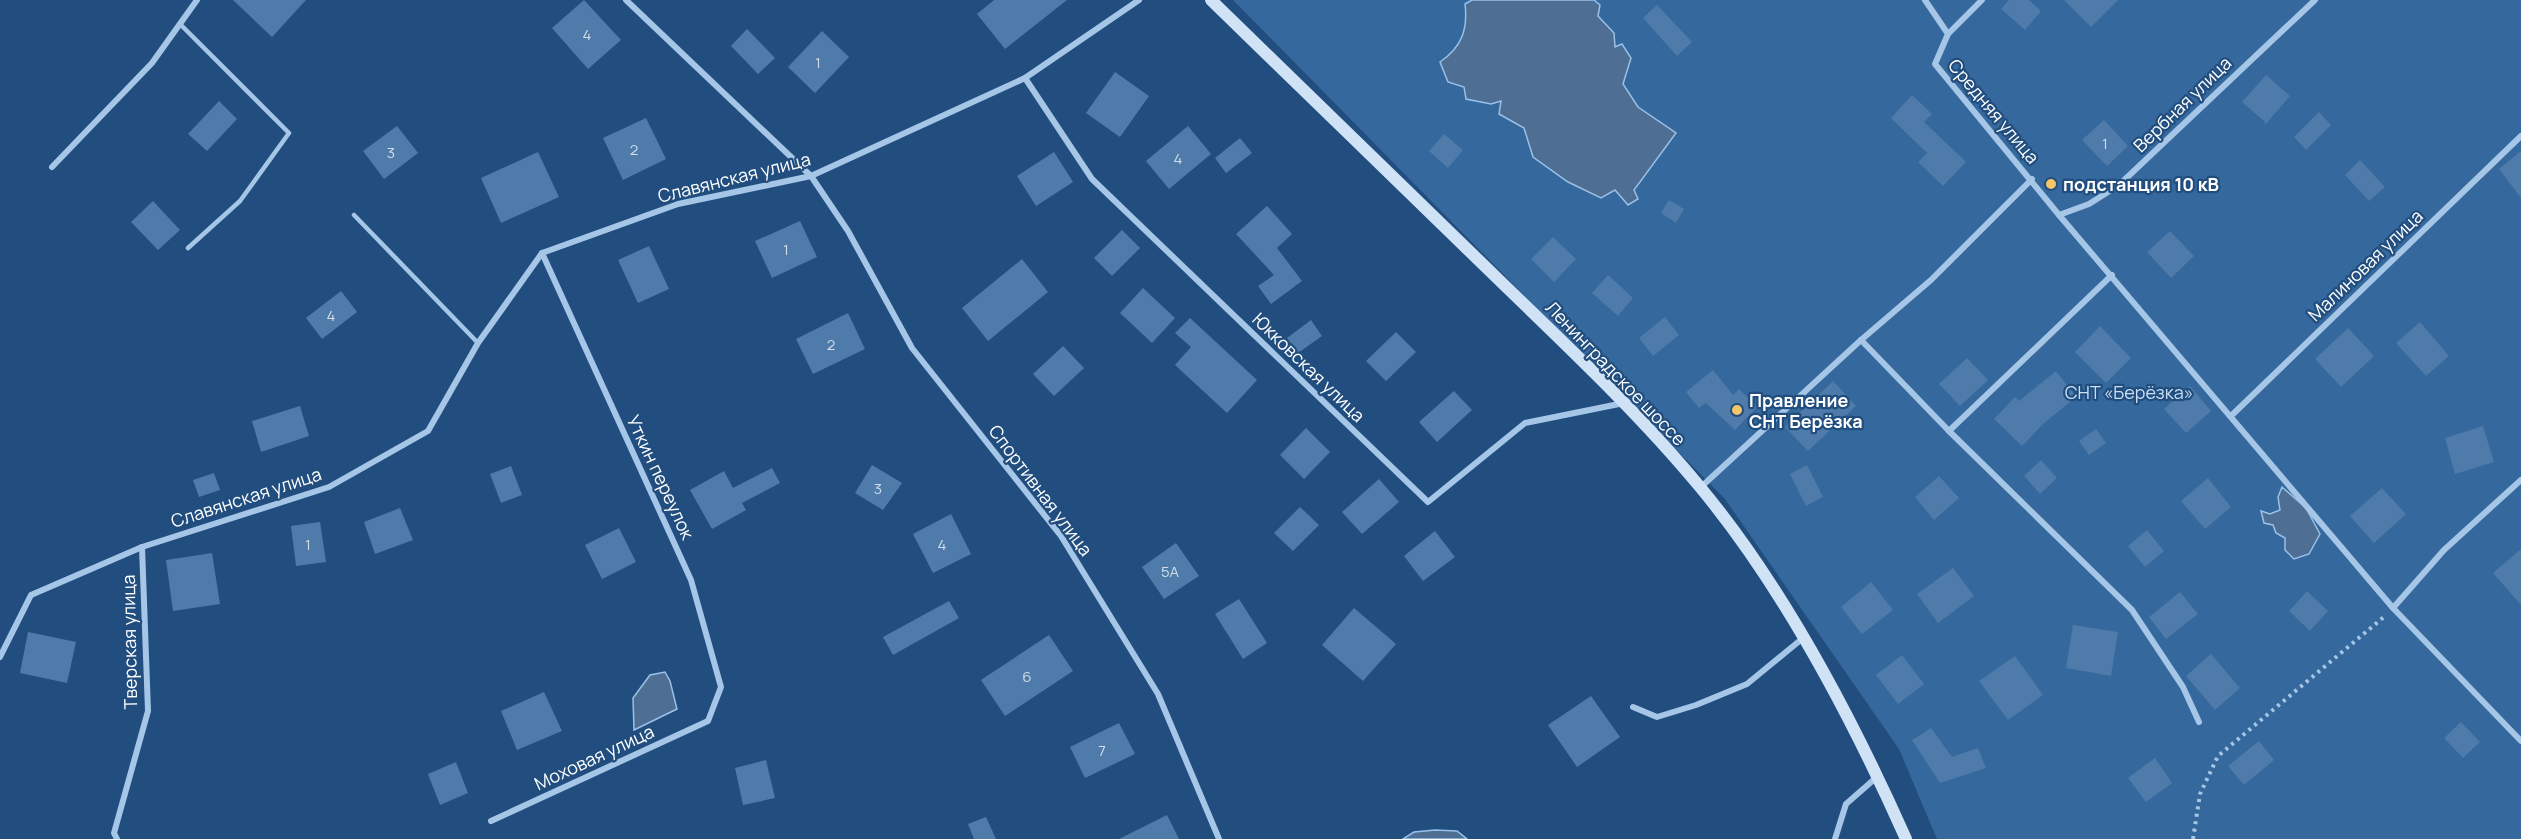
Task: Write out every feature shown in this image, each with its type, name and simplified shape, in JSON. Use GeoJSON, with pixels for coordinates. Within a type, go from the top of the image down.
{"type":"FeatureCollection","features":[{"type":"Feature","properties":{"kind":"main road","name":"Ленинградское шоссе"},"geometry":{"type":"LineString","coordinates":[[1211,0],[1624,403],[1701,488],[1755,561],[1803,638],[1878,776],[1906,839]]}},
{"type":"Feature","properties":{"kind":"street"},"geometry":{"type":"LineString","coordinates":[[52,167],[152,63],[197,0]]}},
{"type":"Feature","properties":{"kind":"street","name":"Спортивная улица"},"geometry":{"type":"LineString","coordinates":[[626,0],[811,176],[848,231],[912,348],[1061,536],[1158,694],[1219,839]]}},
{"type":"Feature","properties":{"kind":"street","name":"Славянская улица"},"geometry":{"type":"LineString","coordinates":[[0,657],[31,595],[142,547],[329,486],[428,431],[478,343],[542,253],[678,204],[811,176],[1025,78],[1139,0]]}},
{"type":"Feature","properties":{"kind":"street","name":"Средняя улица"},"geometry":{"type":"LineString","coordinates":[[1925,0],[1948,34],[1935,64],[2032,179]]}},
{"type":"Feature","properties":{"kind":"street"},"geometry":{"type":"LineString","coordinates":[[1948,34],[1982,0]]}},
{"type":"Feature","properties":{"kind":"street","name":"Вербная улица"},"geometry":{"type":"LineString","coordinates":[[2059,215],[2089,204],[2119,185],[2315,0]]}},
{"type":"Feature","properties":{"kind":"street","name":"Юкковская улица"},"geometry":{"type":"LineString","coordinates":[[1025,78],[1092,179],[1428,502],[1524,423],[1624,403]]}},
{"type":"Feature","properties":{"kind":"street","name":"Малиновая улица"},"geometry":{"type":"LineString","coordinates":[[2231,416],[2521,136]]}},
{"type":"Feature","properties":{"kind":"street"},"geometry":{"type":"LineString","coordinates":[[1701,488],[1861,340],[1931,280],[2032,179],[2059,215],[2393,608],[2521,741]]}},
{"type":"Feature","properties":{"kind":"street","name":"Уткин переулок"},"geometry":{"type":"LineString","coordinates":[[542,253],[691,580],[721,687],[708,721]]}},
{"type":"Feature","properties":{"kind":"street"},"geometry":{"type":"LineString","coordinates":[[1949,431],[2112,275]]}},
{"type":"Feature","properties":{"kind":"street"},"geometry":{"type":"LineString","coordinates":[[1861,340],[1949,431],[2133,610],[2183,687],[2199,722]]}},
{"type":"Feature","properties":{"kind":"street"},"geometry":{"type":"LineString","coordinates":[[2393,608],[2444,549],[2521,480]]}},
{"type":"Feature","properties":{"kind":"street","name":"Тверская улица"},"geometry":{"type":"LineString","coordinates":[[117,839],[114,833],[148,711],[142,547]]}},
{"type":"Feature","properties":{"kind":"street"},"geometry":{"type":"LineString","coordinates":[[1633,707],[1657,717],[1696,705],[1747,684],[1803,638]]}},
{"type":"Feature","properties":{"kind":"street","name":"Моховая улица"},"geometry":{"type":"LineString","coordinates":[[491,821],[708,721]]}},
{"type":"Feature","properties":{"kind":"street"},"geometry":{"type":"LineString","coordinates":[[1835,839],[1846,804],[1878,776]]}},
{"type":"Feature","properties":{"kind":"lane"},"geometry":{"type":"LineString","coordinates":[[180,24],[289,133],[240,201],[188,248]]}},
{"type":"Feature","properties":{"kind":"lane"},"geometry":{"type":"LineString","coordinates":[[354,215],[478,343]]}},
{"type":"Feature","properties":{"kind":"path"},"geometry":{"type":"LineString","coordinates":[[2193,839],[2200,794],[2218,756],[2393,608]]}},
{"type":"Feature","properties":{"kind":"green space","name":"СНТ «Берёзка»"},"geometry":{"type":"Polygon","coordinates":[[[1233,0],[2521,0],[2521,839],[1937,839],[1899,749],[1725,499],[1233,0]]]}},
{"type":"Feature","properties":{"kind":"shaded area"},"geometry":{"type":"Polygon","coordinates":[[[1472,0],[1594,0],[1600,5],[1598,16],[1614,33],[1615,47],[1622,44],[1631,58],[1623,84],[1638,107],[1676,133],[1634,190],[1638,199],[1628,205],[1615,190],[1601,198],[1568,182],[1533,157],[1524,128],[1499,114],[1501,101],[1491,104],[1466,99],[1464,87],[1448,82],[1440,62],[1454,50],[1462,37],[1466,13],[1465,4],[1472,0]]]}},
{"type":"Feature","properties":{"kind":"shaded area"},"geometry":{"type":"Polygon","coordinates":[[[2282,487],[2306,508],[2320,534],[2309,554],[2294,559],[2285,550],[2285,538],[2276,533],[2273,525],[2264,523],[2261,511],[2270,514],[2280,510],[2278,497],[2282,487]]]}},
{"type":"Feature","properties":{"kind":"shaded area"},"geometry":{"type":"Polygon","coordinates":[[[665,672],[670,681],[677,709],[634,730],[633,698],[650,675],[665,672]]]}},
{"type":"Feature","properties":{"kind":"shaded area"},"geometry":{"type":"Polygon","coordinates":[[[1457,831],[1467,839],[1403,839],[1414,832],[1457,831]]]}},
{"type":"Feature","properties":{"kind":"building"},"geometry":{"type":"Polygon","coordinates":[[[233,0],[306,0],[272,37],[233,0]]]}},
{"type":"Feature","properties":{"kind":"building"},"geometry":{"type":"Polygon","coordinates":[[[584,0],[621,40],[588,69],[552,28],[584,0]]]}},
{"type":"Feature","properties":{"kind":"building"},"geometry":{"type":"Polygon","coordinates":[[[994,0],[1067,0],[1005,49],[977,14],[994,0]]]}},
{"type":"Feature","properties":{"kind":"building"},"geometry":{"type":"Polygon","coordinates":[[[2009,0],[2029,0],[2041,11],[2025,30],[2001,9],[2009,0]]]}},
{"type":"Feature","properties":{"kind":"building"},"geometry":{"type":"Polygon","coordinates":[[[2064,0],[2118,0],[2091,27],[2064,0]]]}},
{"type":"Feature","properties":{"kind":"building"},"geometry":{"type":"Polygon","coordinates":[[[1657,5],[1692,42],[1677,56],[1643,18],[1657,5]]]}},
{"type":"Feature","properties":{"kind":"building"},"geometry":{"type":"Polygon","coordinates":[[[747,29],[775,58],[758,74],[731,46],[747,29]]]}},
{"type":"Feature","properties":{"kind":"building"},"geometry":{"type":"Polygon","coordinates":[[[822,31],[849,57],[815,93],[788,67],[822,31]]]}},
{"type":"Feature","properties":{"kind":"building"},"geometry":{"type":"Polygon","coordinates":[[[1115,72],[1149,96],[1120,137],[1086,113],[1115,72]]]}},
{"type":"Feature","properties":{"kind":"building"},"geometry":{"type":"Polygon","coordinates":[[[2266,75],[2290,96],[2265,125],[2265,122],[2242,102],[2266,75]]]}},
{"type":"Feature","properties":{"kind":"building"},"geometry":{"type":"Polygon","coordinates":[[[1912,95],[1932,114],[1924,122],[1966,162],[1943,186],[1918,162],[1927,153],[1891,118],[1912,95]]]}},
{"type":"Feature","properties":{"kind":"building"},"geometry":{"type":"Polygon","coordinates":[[[219,101],[237,119],[207,151],[188,134],[219,101]]]}},
{"type":"Feature","properties":{"kind":"building"},"geometry":{"type":"Polygon","coordinates":[[[2319,112],[2331,125],[2306,150],[2294,137],[2319,112]]]}},
{"type":"Feature","properties":{"kind":"building"},"geometry":{"type":"Polygon","coordinates":[[[646,118],[666,159],[623,180],[603,138],[646,118]]]}},
{"type":"Feature","properties":{"kind":"building"},"geometry":{"type":"Polygon","coordinates":[[[2104,120],[2128,146],[2107,166],[2082,140],[2104,120]]]}},
{"type":"Feature","properties":{"kind":"building"},"geometry":{"type":"Polygon","coordinates":[[[397,126],[418,153],[384,179],[363,151],[397,126]]]}},
{"type":"Feature","properties":{"kind":"building"},"geometry":{"type":"Polygon","coordinates":[[[1188,126],[1211,154],[1169,189],[1146,161],[1188,126]]]}},
{"type":"Feature","properties":{"kind":"building"},"geometry":{"type":"Polygon","coordinates":[[[1444,134],[1463,150],[1448,168],[1429,151],[1444,134]]]}},
{"type":"Feature","properties":{"kind":"building"},"geometry":{"type":"Polygon","coordinates":[[[1240,138],[1252,153],[1226,173],[1215,158],[1240,138]]]}},
{"type":"Feature","properties":{"kind":"building"},"geometry":{"type":"Polygon","coordinates":[[[2521,151],[2521,198],[2499,169],[2521,151]]]}},
{"type":"Feature","properties":{"kind":"building"},"geometry":{"type":"Polygon","coordinates":[[[538,152],[559,197],[501,223],[481,178],[538,152]]]}},
{"type":"Feature","properties":{"kind":"building"},"geometry":{"type":"Polygon","coordinates":[[[1054,152],[1073,182],[1036,206],[1017,176],[1054,152]]]}},
{"type":"Feature","properties":{"kind":"building"},"geometry":{"type":"Polygon","coordinates":[[[2360,160],[2385,187],[2369,201],[2345,175],[2360,160]]]}},
{"type":"Feature","properties":{"kind":"building"},"geometry":{"type":"Polygon","coordinates":[[[1669,200],[1684,209],[1676,223],[1661,213],[1669,200]]]}},
{"type":"Feature","properties":{"kind":"building"},"geometry":{"type":"Polygon","coordinates":[[[153,201],[180,230],[158,250],[131,222],[153,201]]]}},
{"type":"Feature","properties":{"kind":"building"},"geometry":{"type":"Polygon","coordinates":[[[1267,206],[1292,234],[1277,248],[1302,281],[1271,304],[1258,286],[1274,275],[1236,234],[1267,206]]]}},
{"type":"Feature","properties":{"kind":"building"},"geometry":{"type":"Polygon","coordinates":[[[800,221],[817,257],[772,278],[755,241],[800,221]]]}},
{"type":"Feature","properties":{"kind":"building"},"geometry":{"type":"Polygon","coordinates":[[[1122,230],[1140,248],[1112,276],[1094,258],[1122,230]]]}},
{"type":"Feature","properties":{"kind":"building"},"geometry":{"type":"Polygon","coordinates":[[[2170,231],[2194,256],[2171,278],[2147,252],[2170,231]]]}},
{"type":"Feature","properties":{"kind":"building"},"geometry":{"type":"Polygon","coordinates":[[[1553,237],[1576,259],[1554,282],[1531,259],[1553,237]]]}},
{"type":"Feature","properties":{"kind":"building"},"geometry":{"type":"Polygon","coordinates":[[[649,246],[669,289],[638,303],[618,260],[649,246]]]}},
{"type":"Feature","properties":{"kind":"building"},"geometry":{"type":"Polygon","coordinates":[[[1022,259],[1048,292],[988,341],[962,308],[1022,259]]]}},
{"type":"Feature","properties":{"kind":"building"},"geometry":{"type":"Polygon","coordinates":[[[1608,275],[1633,298],[1618,316],[1592,293],[1608,275]]]}},
{"type":"Feature","properties":{"kind":"building"},"geometry":{"type":"Polygon","coordinates":[[[1143,288],[1175,318],[1152,343],[1120,313],[1143,288]]]}},
{"type":"Feature","properties":{"kind":"building"},"geometry":{"type":"Polygon","coordinates":[[[341,291],[357,312],[322,339],[306,318],[341,291]]]}},
{"type":"Feature","properties":{"kind":"building"},"geometry":{"type":"Polygon","coordinates":[[[848,313],[865,349],[813,374],[796,339],[848,313]]]}},
{"type":"Feature","properties":{"kind":"building"},"geometry":{"type":"Polygon","coordinates":[[[1665,317],[1679,335],[1653,356],[1639,338],[1665,317]]]}},
{"type":"Feature","properties":{"kind":"building"},"geometry":{"type":"Polygon","coordinates":[[[1190,318],[1257,380],[1227,413],[1175,365],[1191,347],[1175,333],[1190,318]]]}},
{"type":"Feature","properties":{"kind":"building"},"geometry":{"type":"Polygon","coordinates":[[[1311,320],[1322,336],[1298,353],[1287,338],[1311,320]]]}},
{"type":"Feature","properties":{"kind":"building"},"geometry":{"type":"Polygon","coordinates":[[[2420,322],[2449,356],[2426,376],[2396,343],[2420,322]]]}},
{"type":"Feature","properties":{"kind":"building"},"geometry":{"type":"Polygon","coordinates":[[[2100,326],[2131,358],[2106,383],[2075,352],[2100,326]]]}},
{"type":"Feature","properties":{"kind":"building"},"geometry":{"type":"Polygon","coordinates":[[[2348,328],[2374,356],[2341,387],[2315,359],[2348,328]]]}},
{"type":"Feature","properties":{"kind":"building"},"geometry":{"type":"Polygon","coordinates":[[[1396,332],[1416,352],[1386,381],[1366,361],[1396,332]]]}},
{"type":"Feature","properties":{"kind":"building"},"geometry":{"type":"Polygon","coordinates":[[[1063,346],[1084,368],[1054,396],[1033,374],[1063,346]]]}},
{"type":"Feature","properties":{"kind":"building"},"geometry":{"type":"Polygon","coordinates":[[[1967,358],[1988,380],[1960,406],[1939,384],[1967,358]]]}},
{"type":"Feature","properties":{"kind":"building"},"geometry":{"type":"Polygon","coordinates":[[[1713,370],[1733,395],[1739,389],[1757,407],[1735,430],[1706,403],[1699,408],[1686,392],[1713,370]]]}},
{"type":"Feature","properties":{"kind":"building"},"geometry":{"type":"Polygon","coordinates":[[[2056,371],[2076,397],[2043,424],[2022,446],[1994,419],[2015,397],[2019,401],[2056,371]]]}},
{"type":"Feature","properties":{"kind":"building"},"geometry":{"type":"Polygon","coordinates":[[[1833,381],[1856,406],[1808,451],[1785,427],[1833,381]]]}},
{"type":"Feature","properties":{"kind":"building"},"geometry":{"type":"Polygon","coordinates":[[[2190,386],[2211,411],[2186,433],[2164,409],[2190,386]]]}},
{"type":"Feature","properties":{"kind":"building"},"geometry":{"type":"Polygon","coordinates":[[[1454,391],[1472,410],[1437,442],[1419,422],[1454,391]]]}},
{"type":"Feature","properties":{"kind":"building"},"geometry":{"type":"Polygon","coordinates":[[[300,406],[309,436],[261,452],[252,421],[300,406]]]}},
{"type":"Feature","properties":{"kind":"building"},"geometry":{"type":"Polygon","coordinates":[[[2483,426],[2494,462],[2455,474],[2445,438],[2483,426]]]}},
{"type":"Feature","properties":{"kind":"building"},"geometry":{"type":"Polygon","coordinates":[[[1306,428],[1330,452],[1304,479],[1280,455],[1306,428]]]}},
{"type":"Feature","properties":{"kind":"building"},"geometry":{"type":"Polygon","coordinates":[[[2096,429],[2106,443],[2089,455],[2079,441],[2096,429]]]}},
{"type":"Feature","properties":{"kind":"building"},"geometry":{"type":"Polygon","coordinates":[[[2041,460],[2057,478],[2040,494],[2024,476],[2041,460]]]}},
{"type":"Feature","properties":{"kind":"building"},"geometry":{"type":"Polygon","coordinates":[[[872,465],[902,483],[883,510],[855,493],[872,465]]]}},
{"type":"Feature","properties":{"kind":"building"},"geometry":{"type":"Polygon","coordinates":[[[1807,465],[1823,497],[1806,506],[1790,474],[1807,465]]]}},
{"type":"Feature","properties":{"kind":"building"},"geometry":{"type":"Polygon","coordinates":[[[511,466],[522,495],[501,503],[490,474],[511,466]]]}},
{"type":"Feature","properties":{"kind":"building"},"geometry":{"type":"Polygon","coordinates":[[[772,468],[780,483],[742,503],[746,510],[712,529],[690,490],[724,471],[733,488],[772,468]]]}},
{"type":"Feature","properties":{"kind":"building"},"geometry":{"type":"Polygon","coordinates":[[[214,473],[220,490],[199,497],[193,480],[214,473]]]}},
{"type":"Feature","properties":{"kind":"building"},"geometry":{"type":"Polygon","coordinates":[[[1939,476],[1959,498],[1934,520],[1915,497],[1939,476]]]}},
{"type":"Feature","properties":{"kind":"building"},"geometry":{"type":"Polygon","coordinates":[[[2208,478],[2231,507],[2205,529],[2181,501],[2208,478]]]}},
{"type":"Feature","properties":{"kind":"building"},"geometry":{"type":"Polygon","coordinates":[[[1379,479],[1399,502],[1362,534],[1342,512],[1379,479]]]}},
{"type":"Feature","properties":{"kind":"building"},"geometry":{"type":"Polygon","coordinates":[[[2382,488],[2406,514],[2374,543],[2350,516],[2382,488]]]}},
{"type":"Feature","properties":{"kind":"building"},"geometry":{"type":"Polygon","coordinates":[[[1300,507],[1319,525],[1293,551],[1274,533],[1300,507]]]}},
{"type":"Feature","properties":{"kind":"building"},"geometry":{"type":"Polygon","coordinates":[[[400,508],[413,540],[375,554],[364,522],[400,508]]]}},
{"type":"Feature","properties":{"kind":"building"},"geometry":{"type":"Polygon","coordinates":[[[951,514],[971,554],[933,573],[913,534],[951,514]]]}},
{"type":"Feature","properties":{"kind":"building"},"geometry":{"type":"Polygon","coordinates":[[[320,522],[326,562],[296,566],[291,526],[320,522]]]}},
{"type":"Feature","properties":{"kind":"building"},"geometry":{"type":"Polygon","coordinates":[[[619,528],[636,562],[602,579],[585,545],[619,528]]]}},
{"type":"Feature","properties":{"kind":"building"},"geometry":{"type":"Polygon","coordinates":[[[2147,530],[2164,551],[2145,567],[2128,546],[2147,530]]]}},
{"type":"Feature","properties":{"kind":"building"},"geometry":{"type":"Polygon","coordinates":[[[1435,531],[1455,557],[1423,581],[1404,556],[1435,531]]]}},
{"type":"Feature","properties":{"kind":"building"},"geometry":{"type":"Polygon","coordinates":[[[1176,543],[1199,576],[1164,599],[1142,567],[1176,543]]]}},
{"type":"Feature","properties":{"kind":"building"},"geometry":{"type":"Polygon","coordinates":[[[2521,549],[2521,605],[2493,573],[2521,549]]]}},
{"type":"Feature","properties":{"kind":"building"},"geometry":{"type":"Polygon","coordinates":[[[212,553],[220,604],[173,611],[166,560],[212,553]]]}},
{"type":"Feature","properties":{"kind":"building"},"geometry":{"type":"Polygon","coordinates":[[[1953,568],[1974,596],[1938,623],[1917,594],[1953,568]]]}},
{"type":"Feature","properties":{"kind":"building"},"geometry":{"type":"Polygon","coordinates":[[[1871,582],[1893,610],[1862,634],[1841,607],[1871,582]]]}},
{"type":"Feature","properties":{"kind":"building"},"geometry":{"type":"Polygon","coordinates":[[[2307,591],[2328,611],[2310,631],[2289,611],[2307,591]]]}},
{"type":"Feature","properties":{"kind":"building"},"geometry":{"type":"Polygon","coordinates":[[[2180,592],[2198,614],[2166,639],[2149,617],[2180,592]]]}},
{"type":"Feature","properties":{"kind":"building"},"geometry":{"type":"Polygon","coordinates":[[[1239,599],[1267,643],[1243,659],[1215,614],[1239,599]]]}},
{"type":"Feature","properties":{"kind":"building"},"geometry":{"type":"Polygon","coordinates":[[[949,601],[959,618],[893,655],[883,637],[949,601]]]}},
{"type":"Feature","properties":{"kind":"building"},"geometry":{"type":"Polygon","coordinates":[[[1354,608],[1396,644],[1363,681],[1322,645],[1354,608]]]}},
{"type":"Feature","properties":{"kind":"building"},"geometry":{"type":"Polygon","coordinates":[[[2073,625],[2118,632],[2111,676],[2066,668],[2073,625]]]}},
{"type":"Feature","properties":{"kind":"building"},"geometry":{"type":"Polygon","coordinates":[[[28,632],[76,642],[67,683],[20,673],[28,632]]]}},
{"type":"Feature","properties":{"kind":"building"},"geometry":{"type":"Polygon","coordinates":[[[1049,635],[1073,671],[1005,716],[981,680],[1049,635]]]}},
{"type":"Feature","properties":{"kind":"building"},"geometry":{"type":"Polygon","coordinates":[[[2211,654],[2240,688],[2215,710],[2186,676],[2211,654]]]}},
{"type":"Feature","properties":{"kind":"building"},"geometry":{"type":"Polygon","coordinates":[[[1902,655],[1924,684],[1898,704],[1876,675],[1902,655]]]}},
{"type":"Feature","properties":{"kind":"building"},"geometry":{"type":"Polygon","coordinates":[[[2015,656],[2043,695],[2008,720],[1979,681],[2015,656]]]}},
{"type":"Feature","properties":{"kind":"building"},"geometry":{"type":"Polygon","coordinates":[[[544,692],[562,731],[517,750],[501,711],[544,692]]]}},
{"type":"Feature","properties":{"kind":"building"},"geometry":{"type":"Polygon","coordinates":[[[1591,696],[1620,737],[1577,767],[1548,725],[1591,696]]]}},
{"type":"Feature","properties":{"kind":"building"},"geometry":{"type":"Polygon","coordinates":[[[2461,722],[2480,742],[2463,758],[2444,738],[2461,722]]]}},
{"type":"Feature","properties":{"kind":"building"},"geometry":{"type":"Polygon","coordinates":[[[1119,723],[1135,754],[1085,778],[1070,747],[1119,723]]]}},
{"type":"Feature","properties":{"kind":"building"},"geometry":{"type":"Polygon","coordinates":[[[1931,728],[1952,757],[1978,748],[1986,768],[1940,783],[1912,740],[1931,728]]]}},
{"type":"Feature","properties":{"kind":"building"},"geometry":{"type":"Polygon","coordinates":[[[2259,741],[2274,760],[2244,785],[2228,766],[2259,741]]]}},
{"type":"Feature","properties":{"kind":"building"},"geometry":{"type":"Polygon","coordinates":[[[2155,758],[2172,783],[2146,802],[2128,778],[2155,758]]]}},
{"type":"Feature","properties":{"kind":"building"},"geometry":{"type":"Polygon","coordinates":[[[766,760],[775,798],[743,805],[735,768],[766,760]]]}},
{"type":"Feature","properties":{"kind":"building"},"geometry":{"type":"Polygon","coordinates":[[[456,762],[468,793],[440,805],[428,774],[456,762]]]}},
{"type":"Feature","properties":{"kind":"building"},"geometry":{"type":"Polygon","coordinates":[[[1167,815],[1179,839],[1119,839],[1167,815]]]}},
{"type":"Feature","properties":{"kind":"building"},"geometry":{"type":"Polygon","coordinates":[[[986,817],[996,839],[974,839],[968,824],[986,817]]]}},
{"type":"Feature","properties":{"kind":"place","name":"подстанция 10 кВ"},"geometry":{"type":"Point","coordinates":[2051,184]}},
{"type":"Feature","properties":{"kind":"place","name":"Правление СНТ Берёзка"},"geometry":{"type":"Point","coordinates":[1737,410]}}]}
